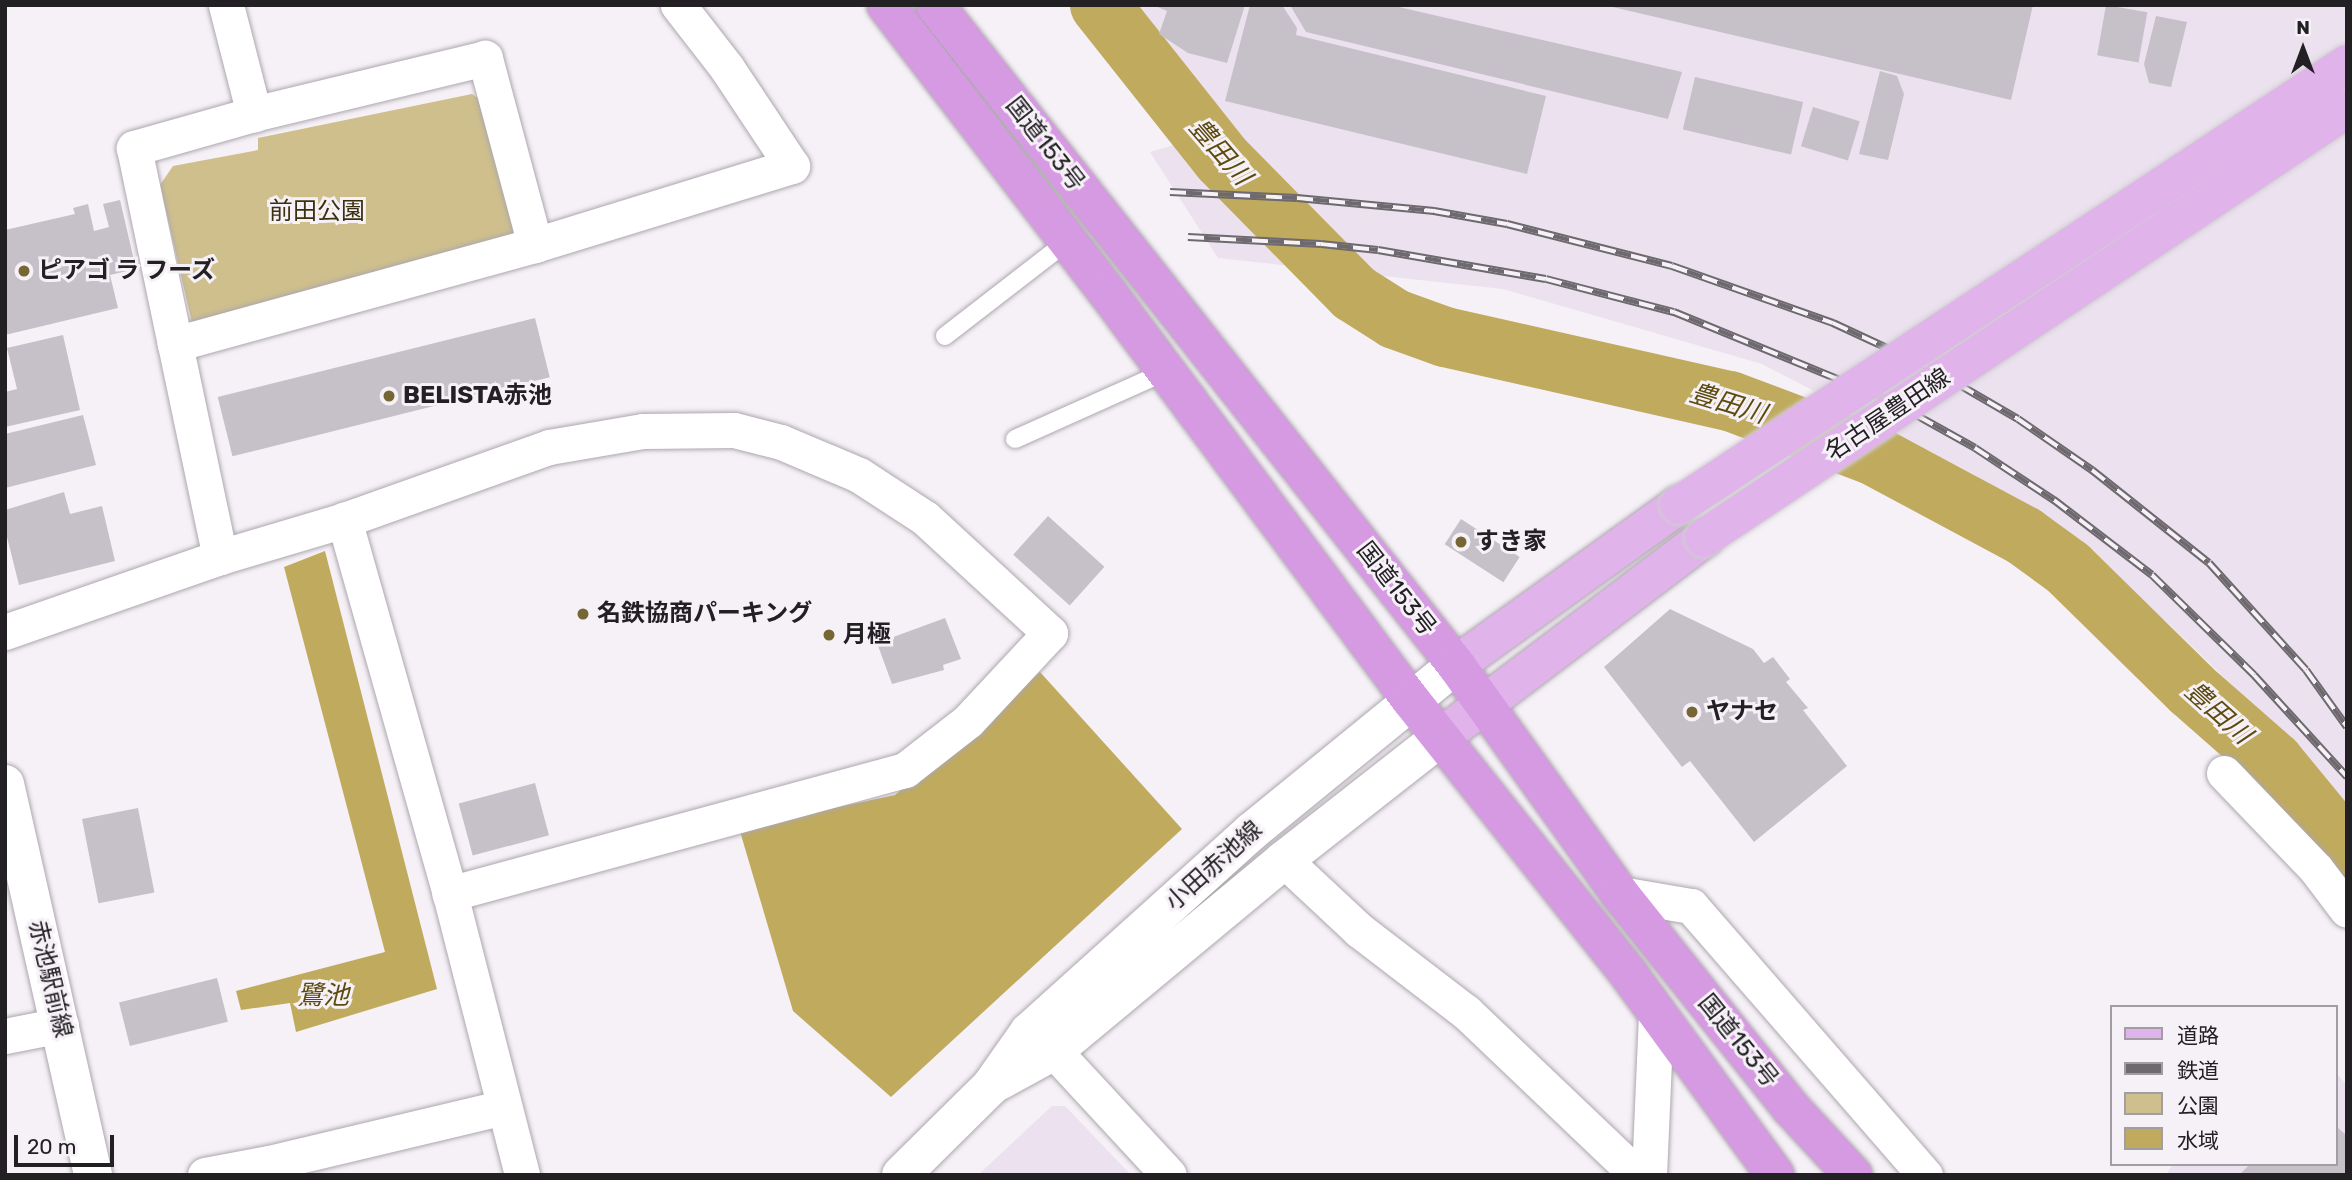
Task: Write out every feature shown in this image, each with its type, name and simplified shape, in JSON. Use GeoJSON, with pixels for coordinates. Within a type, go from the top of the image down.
{"type":"FeatureCollection","features":[{"type":"Feature","properties":{"kind":"highway","name":"国道153号"},"geometry":{"type":"LineString","coordinates":[[886,5],[1167,370],[1410,699],[1630,976],[1775,1175]]}},
{"type":"Feature","properties":{"kind":"highway","name":"国道153号"},"geometry":{"type":"LineString","coordinates":[[935,5],[1456,665],[1620,894],[1790,1107],[1853,1175]]}},
{"type":"Feature","properties":{"kind":"main road","name":"名古屋豊田線"},"geometry":{"type":"LineString","coordinates":[[1456,665],[1679,505],[2347,64]]}},
{"type":"Feature","properties":{"kind":"main road","name":"名古屋豊田線"},"geometry":{"type":"LineString","coordinates":[[1441,737],[1704,538],[2347,109]]}},
{"type":"Feature","properties":{"kind":"street"},"geometry":{"type":"LineString","coordinates":[[226,5],[254,114]]}},
{"type":"Feature","properties":{"kind":"street"},"geometry":{"type":"LineString","coordinates":[[174,344],[535,245],[792,166],[727,68],[678,5]]}},
{"type":"Feature","properties":{"kind":"street"},"geometry":{"type":"LineString","coordinates":[[220,556],[134,148],[254,114],[485,58],[535,245]]}},
{"type":"Feature","properties":{"kind":"street"},"geometry":{"type":"LineString","coordinates":[[5,632],[220,556],[344,520],[549,447],[643,431],[734,430],[781,442],[859,475],[925,518],[1050,633],[968,721],[905,770],[450,894]]}},
{"type":"Feature","properties":{"kind":"street"},"geometry":{"type":"LineString","coordinates":[[344,520],[450,894],[522,1175]]}},
{"type":"Feature","properties":{"kind":"street","name":"小田赤池線"},"geometry":{"type":"LineString","coordinates":[[901,1175],[991,1086],[1029,1032],[1251,832],[1410,699],[1456,665]]}},
{"type":"Feature","properties":{"kind":"street","name":"小田赤池線"},"geometry":{"type":"LineString","coordinates":[[991,1086],[1054,1051],[1284,860],[1441,737]]}},
{"type":"Feature","properties":{"kind":"street"},"geometry":{"type":"LineString","coordinates":[[2224,773],[2316,869],[2347,910]]}},
{"type":"Feature","properties":{"kind":"street","name":"赤池駅前線"},"geometry":{"type":"LineString","coordinates":[[5,784],[93,1175]]}},
{"type":"Feature","properties":{"kind":"street"},"geometry":{"type":"LineString","coordinates":[[1284,860],[1359,930],[1466,1012],[1637,1175]]}},
{"type":"Feature","properties":{"kind":"street"},"geometry":{"type":"LineString","coordinates":[[1620,894],[1691,906],[1925,1175]]}},
{"type":"Feature","properties":{"kind":"street"},"geometry":{"type":"LineString","coordinates":[[1649,1175],[1656,1014]]}},
{"type":"Feature","properties":{"kind":"street"},"geometry":{"type":"LineString","coordinates":[[5,1036],[61,1025]]}},
{"type":"Feature","properties":{"kind":"street"},"geometry":{"type":"LineString","coordinates":[[1054,1051],[1169,1175]]}},
{"type":"Feature","properties":{"kind":"street"},"geometry":{"type":"LineString","coordinates":[[205,1175],[269,1163],[504,1107]]}},
{"type":"Feature","properties":{"kind":"lane"},"geometry":{"type":"LineString","coordinates":[[945,336],[1068,241]]}},
{"type":"Feature","properties":{"kind":"lane"},"geometry":{"type":"LineString","coordinates":[[1015,439],[1167,370]]}},
{"type":"Feature","properties":{"kind":"shaded area"},"geometry":{"type":"Polygon","coordinates":[[[1113,5],[2347,5],[2347,812],[2295,746],[2169,624],[1975,475],[1762,364],[1503,289],[1218,258],[1150,152],[1211,134],[1113,5]]]}},
{"type":"Feature","properties":{"kind":"shaded area"},"geometry":{"type":"Polygon","coordinates":[[[2338,1075],[2347,1085],[2347,1175],[2166,1175],[2172,1166],[2338,1166],[2338,1075]]]}},
{"type":"Feature","properties":{"kind":"shaded area"},"geometry":{"type":"Polygon","coordinates":[[[1052,1106],[1065,1106],[1131,1175],[978,1175],[1052,1106]]]}},
{"type":"Feature","properties":{"kind":"green space","name":"前田公園"},"geometry":{"type":"Polygon","coordinates":[[[472,94],[485,103],[515,230],[509,246],[192,323],[160,185],[173,166],[258,150],[258,138],[472,94]]]}},
{"type":"Feature","properties":{"kind":"water","name":"鷺池"},"geometry":{"type":"Polygon","coordinates":[[[325,551],[437,989],[296,1032],[290,1003],[241,1010],[236,991],[385,952],[284,567],[325,551]]]}},
{"type":"Feature","properties":{"kind":"water"},"geometry":{"type":"Polygon","coordinates":[[[1040,672],[1182,829],[891,1097],[793,1011],[739,828],[895,795],[1040,672]]]}},
{"type":"Feature","properties":{"kind":"building"},"geometry":{"type":"Polygon","coordinates":[[[1153,5],[1245,5],[1227,63],[1188,53],[1159,34],[1167,11],[1153,5]]]}},
{"type":"Feature","properties":{"kind":"building"},"geometry":{"type":"Polygon","coordinates":[[[1250,5],[1282,5],[1297,28],[1296,35],[1546,96],[1527,174],[1225,101],[1250,5]]]}},
{"type":"Feature","properties":{"kind":"building"},"geometry":{"type":"Polygon","coordinates":[[[1290,5],[1390,5],[1682,72],[1668,119],[1306,32],[1290,5]]]}},
{"type":"Feature","properties":{"kind":"building"},"geometry":{"type":"Polygon","coordinates":[[[1604,5],[2033,5],[2011,100],[1604,5]]]}},
{"type":"Feature","properties":{"kind":"building"},"geometry":{"type":"Polygon","coordinates":[[[2106,5],[2147,12],[2139,63],[2097,55],[2106,5]]]}},
{"type":"Feature","properties":{"kind":"building"},"geometry":{"type":"Polygon","coordinates":[[[2156,16],[2187,22],[2171,87],[2149,83],[2144,64],[2156,16]]]}},
{"type":"Feature","properties":{"kind":"building"},"geometry":{"type":"Polygon","coordinates":[[[1880,71],[1897,76],[1904,94],[1888,160],[1859,154],[1880,71]]]}},
{"type":"Feature","properties":{"kind":"building"},"geometry":{"type":"Polygon","coordinates":[[[1695,77],[1803,102],[1791,155],[1683,130],[1695,77]]]}},
{"type":"Feature","properties":{"kind":"building"},"geometry":{"type":"Polygon","coordinates":[[[1813,107],[1860,121],[1848,161],[1801,146],[1813,107]]]}},
{"type":"Feature","properties":{"kind":"building"},"geometry":{"type":"Polygon","coordinates":[[[120,200],[136,269],[110,275],[118,308],[5,335],[5,230],[75,214],[73,208],[88,204],[94,231],[109,227],[103,204],[120,200]]]}},
{"type":"Feature","properties":{"kind":"building","name":"BELISTA赤池"},"geometry":{"type":"Polygon","coordinates":[[[535,318],[550,377],[232,456],[218,397],[535,318]]]}},
{"type":"Feature","properties":{"kind":"building"},"geometry":{"type":"Polygon","coordinates":[[[63,335],[80,410],[5,427],[5,392],[17,389],[7,348],[63,335]]]}},
{"type":"Feature","properties":{"kind":"building"},"geometry":{"type":"Polygon","coordinates":[[[83,415],[96,465],[5,488],[5,434],[83,415]]]}},
{"type":"Feature","properties":{"kind":"building"},"geometry":{"type":"Polygon","coordinates":[[[64,492],[70,514],[102,506],[115,561],[19,585],[5,529],[5,510],[64,492]]]}},
{"type":"Feature","properties":{"kind":"building"},"geometry":{"type":"Polygon","coordinates":[[[1048,516],[1104,567],[1070,605],[1013,555],[1048,516]]]}},
{"type":"Feature","properties":{"kind":"building"},"geometry":{"type":"Polygon","coordinates":[[[1461,519],[1520,557],[1503,582],[1445,544],[1461,519]]]}},
{"type":"Feature","properties":{"kind":"building"},"geometry":{"type":"Polygon","coordinates":[[[1670,609],[1753,649],[1764,663],[1773,657],[1790,679],[1786,682],[1808,708],[1803,710],[1847,766],[1754,842],[1690,761],[1682,767],[1604,667],[1670,609]]]}},
{"type":"Feature","properties":{"kind":"building"},"geometry":{"type":"Polygon","coordinates":[[[945,618],[961,659],[943,665],[944,670],[892,684],[877,643],[945,618]]]}},
{"type":"Feature","properties":{"kind":"building"},"geometry":{"type":"Polygon","coordinates":[[[535,783],[549,835],[473,856],[459,803],[535,783]]]}},
{"type":"Feature","properties":{"kind":"building"},"geometry":{"type":"Polygon","coordinates":[[[138,808],[154,892],[98,903],[82,819],[138,808]]]}},
{"type":"Feature","properties":{"kind":"building"},"geometry":{"type":"Polygon","coordinates":[[[217,978],[228,1022],[130,1046],[119,1002],[217,978]]]}},
{"type":"Feature","properties":{"kind":"building"},"geometry":{"type":"Polygon","coordinates":[[[2338,1128],[2347,1136],[2347,1175],[2239,1175],[2248,1166],[2338,1166],[2338,1128]]]}},
{"type":"Feature","properties":{"kind":"waterway","name":"豊田川"},"geometry":{"type":"LineString","coordinates":[[1100,5],[1222,159],[1354,293],[1395,319],[1445,337],[1730,401],[1873,455],[2024,536],[2068,568],[2191,689],[2274,762],[2347,851]]}},
{"type":"Feature","properties":{"kind":"railway"},"geometry":{"type":"LineString","coordinates":[[1170,192],[1297,198],[1434,211],[1507,224],[1672,266],[1833,323],[1932,369],[2018,419],[2092,470],[2209,563],[2306,670],[2347,727]]}},
{"type":"Feature","properties":{"kind":"railway"},"geometry":{"type":"LineString","coordinates":[[1188,237],[1378,250],[1546,279],[1674,312],[1891,401],[1975,448],[2054,500],[2152,575],[2254,675],[2347,777]]}},
{"type":"Feature","properties":{"kind":"place","name":"ピアゴ ラ フーズ"},"geometry":{"type":"Point","coordinates":[24,271]}},
{"type":"Feature","properties":{"kind":"place","name":"BELISTA赤池"},"geometry":{"type":"Point","coordinates":[389,396]}},
{"type":"Feature","properties":{"kind":"place","name":"すき家"},"geometry":{"type":"Point","coordinates":[1461,542]}},
{"type":"Feature","properties":{"kind":"place","name":"名鉄協商パーキング"},"geometry":{"type":"Point","coordinates":[583,614]}},
{"type":"Feature","properties":{"kind":"place","name":"月極"},"geometry":{"type":"Point","coordinates":[829,635]}},
{"type":"Feature","properties":{"kind":"place","name":"ヤナセ"},"geometry":{"type":"Point","coordinates":[1692,712]}}]}
